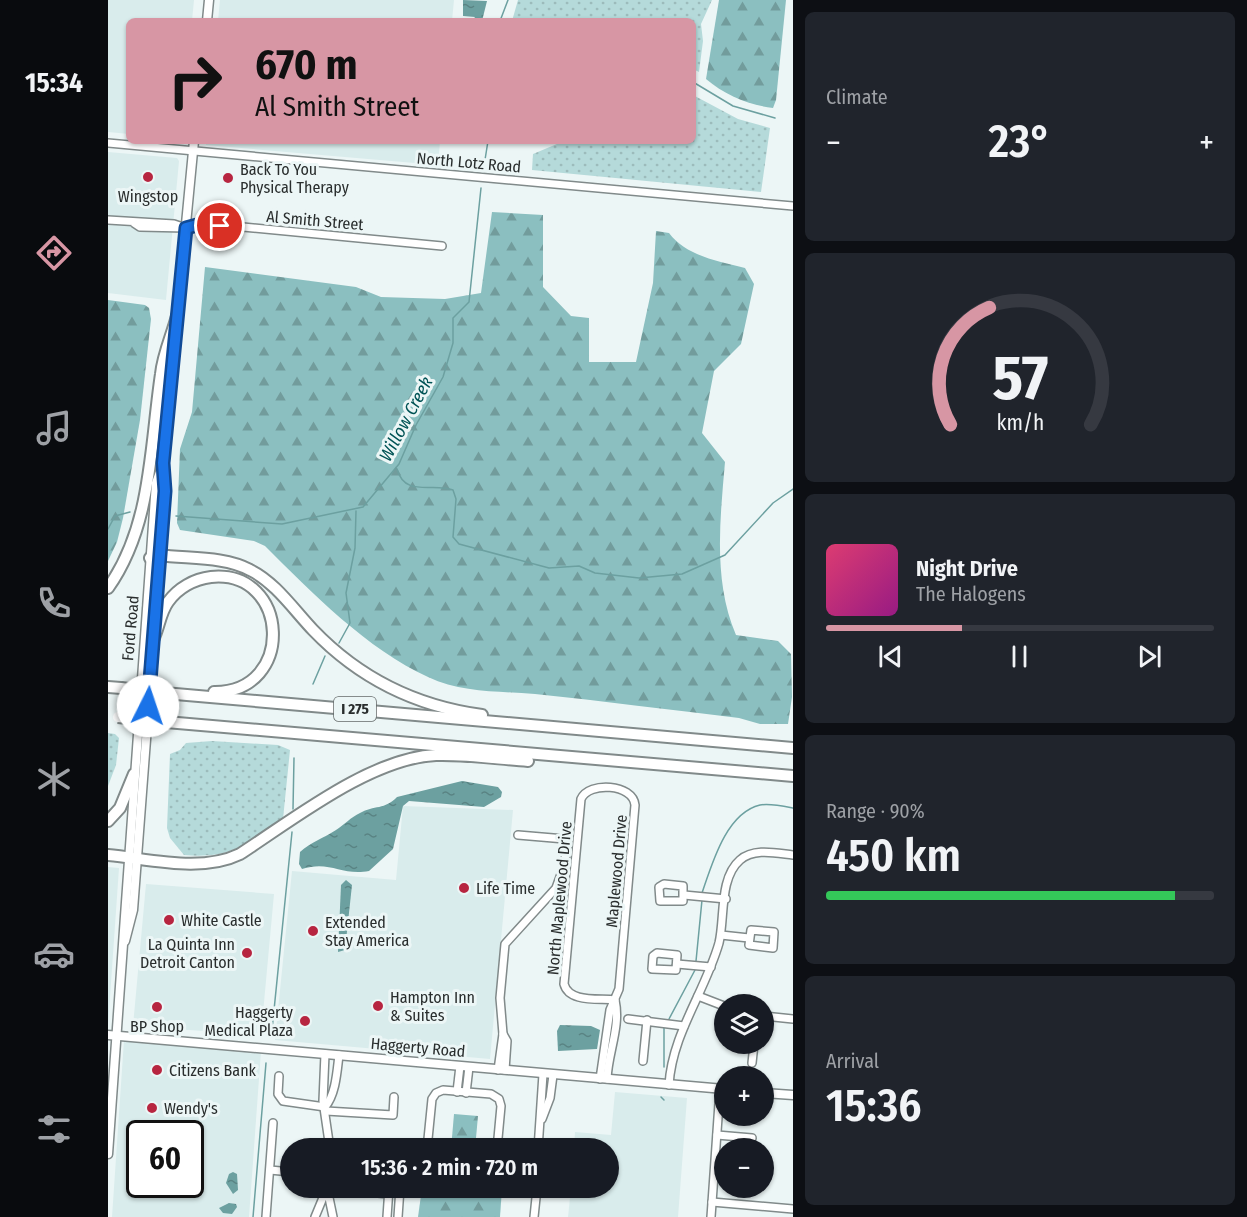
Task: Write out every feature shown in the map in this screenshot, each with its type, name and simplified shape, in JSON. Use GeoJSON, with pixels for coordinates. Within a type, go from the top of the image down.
{"type":"FeatureCollection","features":[{"type":"Feature","properties":{"kind":"highway"},"geometry":{"type":"LineString","coordinates":[[108,588],[130,551],[142,514],[161,371],[177,316]]}},
{"type":"Feature","properties":{"kind":"highway"},"geometry":{"type":"LineString","coordinates":[[155,557],[230,563],[250,570],[272,587],[347,662],[396,691],[436,705],[530,721],[546,729]]}},
{"type":"Feature","properties":{"kind":"highway"},"geometry":{"type":"LineString","coordinates":[[153,640],[169,601],[183,588],[205,578],[222,577],[244,584],[258,594],[271,615],[274,632],[273,647],[266,665],[255,677],[241,687],[225,692],[184,691],[168,694]]}},
{"type":"Feature","properties":{"kind":"highway","name":"I 275"},"geometry":{"type":"LineString","coordinates":[[108,687],[435,716],[546,729],[792,748]]}},
{"type":"Feature","properties":{"kind":"highway","name":"I 275"},"geometry":{"type":"LineString","coordinates":[[113,717],[792,776]]}},
{"type":"Feature","properties":{"kind":"highway"},"geometry":{"type":"LineString","coordinates":[[108,855],[202,863],[231,858],[365,776],[406,761],[434,755],[539,762],[558,757]]}},
{"type":"Feature","properties":{"kind":"highway"},"geometry":{"type":"LineString","coordinates":[[108,821],[120,808],[134,774]]}},
{"type":"Feature","properties":{"kind":"main road"},"geometry":{"type":"LineString","coordinates":[[207,18],[209,0]]}},
{"type":"Feature","properties":{"kind":"main road","name":"Ford Road"},"geometry":{"type":"LineString","coordinates":[[108,1154],[113,1035],[125,940],[133,910],[134,774],[155,557],[165,481],[163,463],[194,146]]}},
{"type":"Feature","properties":{"kind":"main road","name":"Ford Road"},"geometry":{"type":"LineString","coordinates":[[133,858],[153,640],[155,557]]}},
{"type":"Feature","properties":{"kind":"main road","name":"Haggerty Road"},"geometry":{"type":"LineString","coordinates":[[113,1035],[714,1088]]}},
{"type":"Feature","properties":{"kind":"main road"},"geometry":{"type":"LineString","coordinates":[[774,1094],[792,1095]]}},
{"type":"Feature","properties":{"kind":"street","name":"North Lotz Road"},"geometry":{"type":"LineString","coordinates":[[108,143],[126,144]]}},
{"type":"Feature","properties":{"kind":"street","name":"North Lotz Road"},"geometry":{"type":"LineString","coordinates":[[137,144],[194,146],[792,206]]}},
{"type":"Feature","properties":{"kind":"street","name":"Al Smith Street"},"geometry":{"type":"LineString","coordinates":[[108,220],[134,223],[140,227],[186,228],[197,225],[243,227],[442,246]]}},
{"type":"Feature","properties":{"kind":"street","name":"Maplewood Drive"},"geometry":{"type":"LineString","coordinates":[[584,793],[594,788],[626,790],[635,801],[619,983],[615,1000],[617,1010],[615,1038],[604,1079]]}},
{"type":"Feature","properties":{"kind":"street","name":"North Maplewood Drive"},"geometry":{"type":"LineString","coordinates":[[584,793],[581,799],[564,984],[567,992],[575,997],[615,1000]]}},
{"type":"Feature","properties":{"kind":"street"},"geometry":{"type":"LineString","coordinates":[[502,1070],[507,1041],[503,1034],[500,998],[505,944],[552,894],[564,866],[568,844],[565,839],[518,835]]}},
{"type":"Feature","properties":{"kind":"street"},"geometry":{"type":"LineString","coordinates":[[669,1085],[671,1061],[711,967],[721,935],[730,873],[744,857],[758,852],[792,855]]}},
{"type":"Feature","properties":{"kind":"street"},"geometry":{"type":"LineString","coordinates":[[684,895],[726,899]]}},
{"type":"Feature","properties":{"kind":"street"},"geometry":{"type":"LineString","coordinates":[[721,935],[749,938]]}},
{"type":"Feature","properties":{"kind":"street"},"geometry":{"type":"LineString","coordinates":[[677,964],[711,967]]}},
{"type":"Feature","properties":{"kind":"street"},"geometry":{"type":"LineString","coordinates":[[698,996],[714,1002]]}},
{"type":"Feature","properties":{"kind":"street"},"geometry":{"type":"LineString","coordinates":[[774,1017],[792,1019]]}},
{"type":"Feature","properties":{"kind":"street"},"geometry":{"type":"LineString","coordinates":[[628,1019],[684,1026]]}},
{"type":"Feature","properties":{"kind":"street"},"geometry":{"type":"LineString","coordinates":[[643,1061],[647,1020]]}},
{"type":"Feature","properties":{"kind":"street"},"geometry":{"type":"LineString","coordinates":[[325,1054],[323,1101],[329,1138]]}},
{"type":"Feature","properties":{"kind":"street"},"geometry":{"type":"LineString","coordinates":[[752,1063],[753,1054]]}},
{"type":"Feature","properties":{"kind":"street"},"geometry":{"type":"LineString","coordinates":[[325,1109],[336,1078],[339,1055]]}},
{"type":"Feature","properties":{"kind":"street"},"geometry":{"type":"LineString","coordinates":[[457,1092],[464,1067]]}},
{"type":"Feature","properties":{"kind":"street"},"geometry":{"type":"LineString","coordinates":[[464,1067],[466,1093]]}},
{"type":"Feature","properties":{"kind":"street"},"geometry":{"type":"LineString","coordinates":[[539,1138],[543,1074]]}},
{"type":"Feature","properties":{"kind":"street"},"geometry":{"type":"LineString","coordinates":[[541,1122],[550,1098],[553,1075]]}},
{"type":"Feature","properties":{"kind":"street"},"geometry":{"type":"LineString","coordinates":[[279,1076],[278,1094],[283,1101],[325,1109],[393,1115],[394,1097]]}},
{"type":"Feature","properties":{"kind":"street"},"geometry":{"type":"LineString","coordinates":[[428,1138],[433,1097],[441,1090],[491,1094],[499,1099],[501,1106],[498,1138]]}},
{"type":"Feature","properties":{"kind":"street"},"geometry":{"type":"LineString","coordinates":[[266,1217],[273,1123]]}},
{"type":"Feature","properties":{"kind":"street"},"geometry":{"type":"LineString","coordinates":[[711,1217],[718,1126]]}},
{"type":"Feature","properties":{"kind":"street"},"geometry":{"type":"LineString","coordinates":[[717,1134],[752,1138]]}},
{"type":"Feature","properties":{"kind":"street"},"geometry":{"type":"LineString","coordinates":[[270,1170],[280,1171]]}},
{"type":"Feature","properties":{"kind":"street"},"geometry":{"type":"LineString","coordinates":[[315,1217],[323,1198]]}},
{"type":"Feature","properties":{"kind":"street"},"geometry":{"type":"LineString","coordinates":[[329,1198],[333,1217]]}},
{"type":"Feature","properties":{"kind":"street"},"geometry":{"type":"LineString","coordinates":[[387,1217],[388,1198]]}},
{"type":"Feature","properties":{"kind":"street"},"geometry":{"type":"LineString","coordinates":[[398,1217],[399,1198]]}},
{"type":"Feature","properties":{"kind":"street"},"geometry":{"type":"LineString","coordinates":[[534,1217],[536,1198]]}},
{"type":"Feature","properties":{"kind":"street"},"geometry":{"type":"LineString","coordinates":[[712,1202],[792,1209]]}},
{"type":"Feature","properties":{"kind":"shaded area"},"geometry":{"type":"Polygon","coordinates":[[[108,0],[194,0],[192,18],[126,18],[126,134],[108,132],[108,0]]]}},
{"type":"Feature","properties":{"kind":"shaded area"},"geometry":{"type":"Polygon","coordinates":[[[220,0],[454,0],[452,18],[218,18],[220,0]]]}},
{"type":"Feature","properties":{"kind":"shaded area"},"geometry":{"type":"Polygon","coordinates":[[[518,0],[712,0],[701,24],[703,41],[699,72],[696,70],[696,18],[513,18],[518,0]]]}},
{"type":"Feature","properties":{"kind":"shaded area"},"geometry":{"type":"Polygon","coordinates":[[[696,97],[738,119],[770,128],[761,192],[532,170],[533,154],[557,144],[696,144],[696,97]]]}},
{"type":"Feature","properties":{"kind":"shaded area"},"geometry":{"type":"Polygon","coordinates":[[[206,144],[440,144],[438,165],[206,144]]]}},
{"type":"Feature","properties":{"kind":"shaded area"},"geometry":{"type":"Polygon","coordinates":[[[108,152],[177,158],[179,161],[166,300],[108,293],[108,152]]]}},
{"type":"Feature","properties":{"kind":"shaded area"},"geometry":{"type":"Polygon","coordinates":[[[108,733],[115,734],[119,738],[116,765],[108,786],[108,733]]]}},
{"type":"Feature","properties":{"kind":"shaded area"},"geometry":{"type":"Polygon","coordinates":[[[212,741],[278,745],[290,750],[283,819],[238,848],[227,852],[201,856],[184,855],[170,838],[167,828],[170,754],[180,750],[186,743],[212,741]]]}},
{"type":"Feature","properties":{"kind":"shaded area"},"geometry":{"type":"Polygon","coordinates":[[[403,806],[513,810],[490,1059],[275,1040],[292,871],[396,880],[403,806]]]}},
{"type":"Feature","properties":{"kind":"shaded area"},"geometry":{"type":"Polygon","coordinates":[[[108,867],[119,868],[108,1026],[108,867]]]}},
{"type":"Feature","properties":{"kind":"shaded area"},"geometry":{"type":"Polygon","coordinates":[[[146,884],[274,894],[261,1035],[133,1026],[146,884]]]}},
{"type":"Feature","properties":{"kind":"shaded area"},"geometry":{"type":"Polygon","coordinates":[[[124,1040],[261,1051],[249,1217],[112,1217],[124,1040]]]}},
{"type":"Feature","properties":{"kind":"shaded area"},"geometry":{"type":"Polygon","coordinates":[[[615,1092],[687,1098],[678,1217],[568,1217],[570,1198],[619,1198],[619,1138],[575,1138],[575,1132],[611,1135],[615,1092]]]}},
{"type":"Feature","properties":{"kind":"green space"},"geometry":{"type":"Polygon","coordinates":[[[719,0],[786,0],[776,100],[773,108],[737,98],[706,79],[719,0]]]}},
{"type":"Feature","properties":{"kind":"green space"},"geometry":{"type":"Polygon","coordinates":[[[492,212],[543,215],[543,287],[571,316],[589,318],[589,362],[636,362],[653,283],[656,231],[669,233],[684,247],[703,257],[745,268],[754,284],[741,344],[714,371],[702,433],[725,462],[720,550],[721,572],[729,614],[736,635],[778,641],[791,654],[792,697],[788,724],[760,724],[739,718],[535,694],[481,690],[441,682],[406,666],[362,636],[321,601],[265,546],[254,541],[180,530],[177,523],[180,449],[192,412],[205,267],[356,287],[381,297],[445,299],[481,293],[492,212]]]}},
{"type":"Feature","properties":{"kind":"green space"},"geometry":{"type":"Polygon","coordinates":[[[108,300],[145,305],[149,308],[151,319],[140,420],[123,518],[117,542],[108,561],[108,300]]]}},
{"type":"Feature","properties":{"kind":"green space"},"geometry":{"type":"Polygon","coordinates":[[[454,1114],[478,1116],[476,1138],[452,1138],[454,1114]]]}},
{"type":"Feature","properties":{"kind":"green space"},"geometry":{"type":"Polygon","coordinates":[[[421,1198],[501,1198],[500,1217],[418,1217],[421,1198]]]}},
{"type":"Feature","properties":{"kind":"water"},"geometry":{"type":"Polygon","coordinates":[[[463,0],[487,1],[483,18],[463,16],[463,0]]]}},
{"type":"Feature","properties":{"kind":"water"},"geometry":{"type":"Polygon","coordinates":[[[462,781],[498,787],[502,792],[501,797],[484,807],[409,801],[403,806],[393,849],[369,871],[351,872],[320,866],[302,869],[299,864],[300,852],[360,813],[384,806],[397,797],[462,781]]]}},
{"type":"Feature","properties":{"kind":"water"},"geometry":{"type":"Polygon","coordinates":[[[346,880],[352,885],[345,950],[338,952],[341,885],[346,880]]]}},
{"type":"Feature","properties":{"kind":"water"},"geometry":{"type":"Polygon","coordinates":[[[560,1025],[591,1026],[600,1030],[597,1049],[558,1051],[557,1031],[560,1025]]]}},
{"type":"Feature","properties":{"kind":"water"},"geometry":{"type":"Polygon","coordinates":[[[233,1172],[237,1174],[238,1190],[233,1194],[226,1183],[229,1174],[233,1172]]]}},
{"type":"Feature","properties":{"kind":"water"},"geometry":{"type":"Polygon","coordinates":[[[229,1203],[236,1204],[237,1207],[232,1214],[223,1213],[219,1208],[229,1203]]]}},
{"type":"Feature","properties":{"kind":"waterway","name":"Willow Creek"},"geometry":{"type":"LineString","coordinates":[[501,18],[508,0]]}},
{"type":"Feature","properties":{"kind":"waterway"},"geometry":{"type":"LineString","coordinates":[[696,84],[733,106],[775,118]]}},
{"type":"Feature","properties":{"kind":"waterway","name":"Willow Creek"},"geometry":{"type":"LineString","coordinates":[[484,166],[488,144]]}},
{"type":"Feature","properties":{"kind":"waterway","name":"Willow Creek"},"geometry":{"type":"LineString","coordinates":[[176,516],[282,524],[363,507],[399,464],[416,425],[443,377],[453,343],[453,318],[469,302],[481,188]]}},
{"type":"Feature","properties":{"kind":"waterway"},"geometry":{"type":"LineString","coordinates":[[397,469],[401,478],[413,486],[453,490],[456,499],[453,537],[459,544],[549,568],[579,566],[595,573],[639,578],[682,574],[725,555],[773,503],[793,489]]}},
{"type":"Feature","properties":{"kind":"waterway"},"geometry":{"type":"LineString","coordinates":[[339,643],[350,623],[346,593],[355,548],[356,511]]}},
{"type":"Feature","properties":{"kind":"waterway","name":"Willow Creek"},"geometry":{"type":"LineString","coordinates":[[108,529],[115,516],[130,512]]}},
{"type":"Feature","properties":{"kind":"waterway"},"geometry":{"type":"LineString","coordinates":[[313,684],[325,656]]}},
{"type":"Feature","properties":{"kind":"waterway"},"geometry":{"type":"LineString","coordinates":[[293,809],[294,758]]}},
{"type":"Feature","properties":{"kind":"waterway"},"geometry":{"type":"LineString","coordinates":[[702,893],[722,841],[738,818],[748,810],[760,805],[793,808]]}},
{"type":"Feature","properties":{"kind":"waterway"},"geometry":{"type":"LineString","coordinates":[[272,1030],[292,832]]}},
{"type":"Feature","properties":{"kind":"waterway"},"geometry":{"type":"LineString","coordinates":[[696,961],[702,900]]}},
{"type":"Feature","properties":{"kind":"waterway"},"geometry":{"type":"LineString","coordinates":[[669,1019],[695,970]]}},
{"type":"Feature","properties":{"kind":"waterway"},"geometry":{"type":"LineString","coordinates":[[664,1027],[664,1067]]}},
{"type":"Feature","properties":{"kind":"waterway"},"geometry":{"type":"LineString","coordinates":[[253,1217],[266,1063]]}},
{"type":"Feature","properties":{"kind":"waterway"},"geometry":{"type":"LineString","coordinates":[[661,1097],[664,1100]]}},
{"type":"Feature","properties":{"kind":"place","name":"Wingstop"},"geometry":{"type":"Point","coordinates":[148,177]}},
{"type":"Feature","properties":{"kind":"place","name":"Back To You Physical Therapy"},"geometry":{"type":"Point","coordinates":[228,178]}},
{"type":"Feature","properties":{"kind":"place","name":"Life Time"},"geometry":{"type":"Point","coordinates":[464,888]}},
{"type":"Feature","properties":{"kind":"place","name":"White Castle"},"geometry":{"type":"Point","coordinates":[169,920]}},
{"type":"Feature","properties":{"kind":"place","name":"Extended Stay America"},"geometry":{"type":"Point","coordinates":[313,931]}},
{"type":"Feature","properties":{"kind":"place","name":"La Quinta Inn Detroit Canton"},"geometry":{"type":"Point","coordinates":[247,953]}},
{"type":"Feature","properties":{"kind":"place","name":"Hampton Inn & Suites"},"geometry":{"type":"Point","coordinates":[378,1006]}},
{"type":"Feature","properties":{"kind":"place","name":"BP Shop"},"geometry":{"type":"Point","coordinates":[157,1007]}},
{"type":"Feature","properties":{"kind":"place","name":"Haggerty Medical Plaza"},"geometry":{"type":"Point","coordinates":[305,1021]}},
{"type":"Feature","properties":{"kind":"place","name":"Citizens Bank"},"geometry":{"type":"Point","coordinates":[157,1070]}},
{"type":"Feature","properties":{"kind":"place","name":"Wendy's"},"geometry":{"type":"Point","coordinates":[152,1108]}},
{"type":"Feature","properties":{"kind":"route"},"geometry":{"type":"LineString","coordinates":[[148,706],[165,491],[163,463],[186,228],[197,225],[220,226]]}}]}
